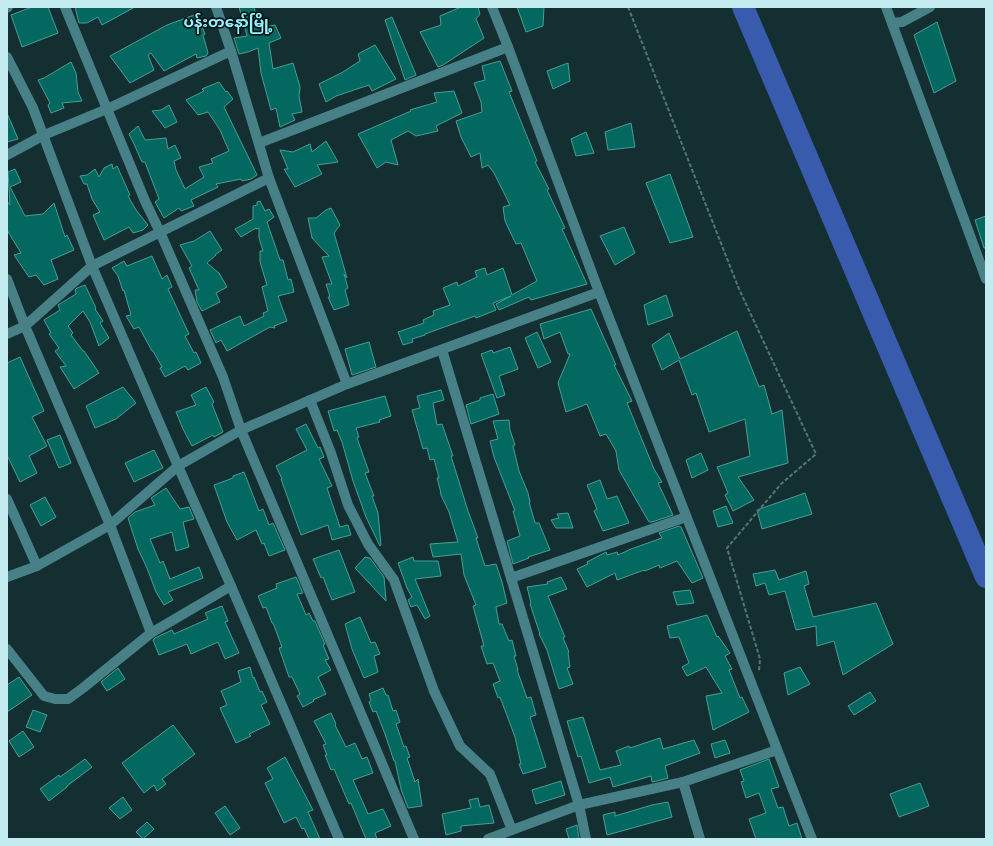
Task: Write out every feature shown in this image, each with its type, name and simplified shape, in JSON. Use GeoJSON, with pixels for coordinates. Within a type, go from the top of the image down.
{"type":"FeatureCollection","features":[{"type":"Feature","properties":{"kind":"street"},"geometry":{"type":"LineString","coordinates":[[65,7],[145,201],[223,377],[241,430],[414,839]]}},
{"type":"Feature","properties":{"kind":"street"},"geometry":{"type":"LineString","coordinates":[[216,7],[269,178],[347,384]]}},
{"type":"Feature","properties":{"kind":"street"},"geometry":{"type":"LineString","coordinates":[[492,7],[508,46],[599,292],[812,839]]}},
{"type":"Feature","properties":{"kind":"street"},"geometry":{"type":"LineString","coordinates":[[886,7],[986,279]]}},
{"type":"Feature","properties":{"kind":"street"},"geometry":{"type":"LineString","coordinates":[[892,23],[906,20],[930,7]]}},
{"type":"Feature","properties":{"kind":"street"},"geometry":{"type":"LineString","coordinates":[[259,143],[508,46]]}},
{"type":"Feature","properties":{"kind":"street"},"geometry":{"type":"LineString","coordinates":[[7,155],[44,135],[107,109],[231,52]]}},
{"type":"Feature","properties":{"kind":"street"},"geometry":{"type":"LineString","coordinates":[[7,57],[33,108],[92,266],[339,839]]}},
{"type":"Feature","properties":{"kind":"street"},"geometry":{"type":"LineString","coordinates":[[7,334],[25,326],[92,266],[269,178]]}},
{"type":"Feature","properties":{"kind":"street"},"geometry":{"type":"LineString","coordinates":[[7,279],[25,326],[110,525],[150,633]]}},
{"type":"Feature","properties":{"kind":"street"},"geometry":{"type":"LineString","coordinates":[[7,577],[37,566],[110,525],[178,466],[241,430],[347,384],[599,292]]}},
{"type":"Feature","properties":{"kind":"street"},"geometry":{"type":"LineString","coordinates":[[442,350],[579,805],[586,839]]}},
{"type":"Feature","properties":{"kind":"street"},"geometry":{"type":"LineString","coordinates":[[310,400],[331,453],[348,505],[368,544],[394,580],[434,691],[460,746],[490,774],[512,830]]}},
{"type":"Feature","properties":{"kind":"street"},"geometry":{"type":"LineString","coordinates":[[7,499],[37,566]]}},
{"type":"Feature","properties":{"kind":"street"},"geometry":{"type":"LineString","coordinates":[[511,578],[686,517]]}},
{"type":"Feature","properties":{"kind":"street"},"geometry":{"type":"LineString","coordinates":[[7,649],[44,696],[55,699],[68,699],[150,633],[231,586]]}},
{"type":"Feature","properties":{"kind":"street"},"geometry":{"type":"LineString","coordinates":[[488,839],[579,805],[683,782],[777,750]]}},
{"type":"Feature","properties":{"kind":"street"},"geometry":{"type":"LineString","coordinates":[[683,782],[700,839]]}},
{"type":"Feature","properties":{"kind":"path"},"geometry":{"type":"LineString","coordinates":[[628,7],[740,290],[816,454],[781,484],[727,548],[760,659],[759,675]]}},
{"type":"Feature","properties":{"kind":"building"},"geometry":{"type":"Polygon","coordinates":[[[32,7],[48,7],[58,33],[22,47],[11,15],[32,7]]]}},
{"type":"Feature","properties":{"kind":"building"},"geometry":{"type":"Polygon","coordinates":[[[75,7],[135,7],[102,25],[98,17],[87,23],[79,23],[75,7]]]}},
{"type":"Feature","properties":{"kind":"building"},"geometry":{"type":"Polygon","coordinates":[[[239,7],[254,7],[259,28],[275,25],[281,38],[269,43],[273,69],[293,63],[300,87],[299,96],[302,112],[292,114],[295,120],[280,127],[276,108],[271,110],[261,73],[258,48],[239,54],[234,38],[247,36],[239,7]]]}},
{"type":"Feature","properties":{"kind":"building"},"geometry":{"type":"Polygon","coordinates":[[[461,7],[478,7],[480,14],[476,19],[484,38],[438,67],[420,32],[441,25],[440,16],[461,7]]]}},
{"type":"Feature","properties":{"kind":"building"},"geometry":{"type":"Polygon","coordinates":[[[517,7],[544,7],[543,26],[526,32],[517,7]]]}},
{"type":"Feature","properties":{"kind":"building"},"geometry":{"type":"Polygon","coordinates":[[[197,14],[205,34],[203,35],[208,53],[206,56],[197,58],[196,54],[164,71],[151,53],[148,55],[154,70],[130,83],[110,56],[167,25],[197,14]]]}},
{"type":"Feature","properties":{"kind":"building"},"geometry":{"type":"Polygon","coordinates":[[[392,17],[416,75],[405,80],[385,20],[392,17]]]}},
{"type":"Feature","properties":{"kind":"building"},"geometry":{"type":"Polygon","coordinates":[[[937,22],[956,81],[934,93],[914,35],[937,22]]]}},
{"type":"Feature","properties":{"kind":"building"},"geometry":{"type":"Polygon","coordinates":[[[375,45],[396,79],[372,91],[369,85],[336,96],[326,102],[319,84],[343,72],[360,61],[358,54],[375,45]]]}},
{"type":"Feature","properties":{"kind":"building"},"geometry":{"type":"Polygon","coordinates":[[[500,61],[512,91],[509,92],[537,161],[535,162],[549,189],[547,190],[565,228],[562,229],[587,284],[531,300],[529,297],[499,310],[496,304],[511,296],[493,303],[496,310],[425,334],[412,339],[413,342],[403,345],[398,332],[424,323],[423,320],[434,315],[433,311],[450,305],[443,288],[457,282],[458,286],[477,277],[475,271],[485,268],[487,275],[503,268],[512,295],[537,281],[521,243],[516,244],[505,221],[503,207],[510,205],[494,173],[488,165],[482,168],[480,153],[471,157],[461,137],[456,121],[482,112],[481,102],[474,83],[485,80],[482,66],[500,61]]]}},
{"type":"Feature","properties":{"kind":"building"},"geometry":{"type":"Polygon","coordinates":[[[71,62],[76,73],[78,92],[82,101],[62,103],[64,108],[51,113],[48,105],[50,103],[38,80],[71,62]]]}},
{"type":"Feature","properties":{"kind":"building"},"geometry":{"type":"Polygon","coordinates":[[[568,63],[570,81],[553,89],[547,71],[568,63]]]}},
{"type":"Feature","properties":{"kind":"building"},"geometry":{"type":"Polygon","coordinates":[[[219,82],[233,99],[224,107],[257,175],[251,179],[242,181],[241,179],[216,184],[218,187],[191,200],[194,206],[181,211],[179,208],[164,218],[155,202],[159,199],[145,162],[142,162],[129,134],[138,126],[145,140],[166,138],[168,149],[175,145],[181,158],[174,161],[176,170],[185,189],[204,177],[199,167],[213,163],[211,159],[229,151],[220,130],[208,112],[198,115],[186,100],[204,91],[202,89],[219,82]]]}},
{"type":"Feature","properties":{"kind":"building"},"geometry":{"type":"Polygon","coordinates":[[[454,91],[462,113],[436,126],[438,131],[416,136],[408,131],[391,140],[398,165],[386,162],[377,168],[358,134],[411,111],[410,110],[437,102],[434,93],[454,91]]]}},
{"type":"Feature","properties":{"kind":"building"},"geometry":{"type":"Polygon","coordinates":[[[169,105],[177,122],[165,128],[152,111],[161,110],[169,105]]]}},
{"type":"Feature","properties":{"kind":"building"},"geometry":{"type":"Polygon","coordinates":[[[7,113],[18,139],[7,142],[7,113]]]}},
{"type":"Feature","properties":{"kind":"building"},"geometry":{"type":"Polygon","coordinates":[[[631,123],[635,147],[608,150],[605,132],[631,123]]]}},
{"type":"Feature","properties":{"kind":"building"},"geometry":{"type":"Polygon","coordinates":[[[586,132],[594,153],[576,156],[571,139],[586,132]]]}},
{"type":"Feature","properties":{"kind":"building"},"geometry":{"type":"Polygon","coordinates":[[[326,141],[338,162],[317,165],[322,174],[295,187],[284,169],[288,169],[280,150],[293,152],[310,144],[312,152],[326,141]]]}},
{"type":"Feature","properties":{"kind":"building"},"geometry":{"type":"Polygon","coordinates":[[[112,164],[113,169],[117,166],[130,195],[128,196],[136,210],[148,225],[143,230],[133,233],[129,227],[104,240],[93,215],[100,212],[92,199],[87,184],[84,184],[80,176],[87,175],[95,169],[99,177],[104,168],[112,164]]]}},
{"type":"Feature","properties":{"kind":"building"},"geometry":{"type":"Polygon","coordinates":[[[15,169],[21,182],[10,187],[25,216],[43,214],[54,203],[65,237],[67,235],[74,250],[51,260],[58,279],[44,285],[36,275],[29,277],[14,255],[21,253],[7,230],[7,201],[10,205],[8,172],[15,169]]]}},
{"type":"Feature","properties":{"kind":"building"},"geometry":{"type":"Polygon","coordinates":[[[670,174],[693,237],[670,243],[646,183],[670,174]]]}},
{"type":"Feature","properties":{"kind":"building"},"geometry":{"type":"Polygon","coordinates":[[[260,201],[265,211],[269,209],[274,217],[267,222],[280,260],[283,260],[288,280],[291,279],[294,292],[278,296],[287,321],[274,326],[275,328],[270,327],[227,351],[221,340],[216,343],[210,330],[240,316],[244,326],[264,316],[263,313],[268,311],[262,287],[267,285],[260,262],[260,251],[263,251],[259,238],[259,228],[256,228],[241,237],[235,229],[253,219],[253,206],[257,205],[257,202],[260,201]]]}},
{"type":"Feature","properties":{"kind":"building"},"geometry":{"type":"Polygon","coordinates":[[[331,208],[340,225],[334,233],[347,278],[344,274],[348,288],[345,290],[349,305],[334,310],[328,297],[330,297],[326,284],[332,284],[322,257],[329,256],[312,238],[308,218],[316,218],[331,208]]]}},
{"type":"Feature","properties":{"kind":"building"},"geometry":{"type":"Polygon","coordinates":[[[986,216],[986,248],[984,248],[975,220],[986,216]]]}},
{"type":"Feature","properties":{"kind":"building"},"geometry":{"type":"Polygon","coordinates":[[[624,227],[635,253],[615,265],[600,236],[624,227]]]}},
{"type":"Feature","properties":{"kind":"building"},"geometry":{"type":"Polygon","coordinates":[[[210,231],[222,250],[207,263],[219,273],[227,287],[216,293],[220,302],[202,311],[197,302],[195,290],[199,290],[189,268],[192,266],[180,245],[194,241],[210,231]]]}},
{"type":"Feature","properties":{"kind":"building"},"geometry":{"type":"Polygon","coordinates":[[[152,256],[162,279],[167,275],[172,287],[168,289],[189,334],[185,336],[194,353],[196,352],[201,363],[188,370],[185,366],[165,377],[160,368],[162,367],[139,327],[134,329],[126,316],[131,315],[124,290],[123,291],[118,276],[112,268],[124,261],[127,266],[152,256]]]}},
{"type":"Feature","properties":{"kind":"building"},"geometry":{"type":"Polygon","coordinates":[[[85,285],[96,308],[95,309],[103,321],[100,323],[109,338],[99,346],[90,322],[83,311],[68,326],[73,333],[71,335],[99,373],[74,389],[60,367],[66,366],[55,351],[59,348],[49,334],[51,333],[44,320],[60,310],[58,305],[76,294],[75,290],[77,288],[85,285]]]}},
{"type":"Feature","properties":{"kind":"building"},"geometry":{"type":"Polygon","coordinates":[[[666,295],[673,316],[648,325],[644,305],[666,295]]]}},
{"type":"Feature","properties":{"kind":"building"},"geometry":{"type":"Polygon","coordinates":[[[591,309],[616,365],[614,365],[632,401],[627,403],[654,469],[662,482],[658,483],[673,515],[649,522],[619,470],[616,451],[606,434],[600,436],[587,404],[566,412],[558,383],[570,354],[568,354],[560,332],[544,339],[540,324],[591,309]]]}},
{"type":"Feature","properties":{"kind":"building"},"geometry":{"type":"Polygon","coordinates":[[[737,331],[759,387],[764,385],[772,414],[782,410],[788,463],[738,477],[754,500],[733,511],[725,495],[728,493],[717,467],[750,456],[745,419],[709,432],[696,393],[692,395],[679,360],[662,370],[652,345],[669,333],[680,359],[737,331]]]}},
{"type":"Feature","properties":{"kind":"building"},"geometry":{"type":"Polygon","coordinates":[[[537,332],[551,362],[538,368],[525,338],[537,332]]]}},
{"type":"Feature","properties":{"kind":"building"},"geometry":{"type":"Polygon","coordinates":[[[369,342],[376,367],[352,375],[345,349],[369,342]]]}},
{"type":"Feature","properties":{"kind":"building"},"geometry":{"type":"Polygon","coordinates":[[[510,347],[518,369],[499,376],[505,395],[497,398],[481,354],[492,350],[493,353],[510,347]]]}},
{"type":"Feature","properties":{"kind":"building"},"geometry":{"type":"Polygon","coordinates":[[[20,357],[44,411],[32,417],[47,446],[29,456],[37,473],[20,482],[7,455],[7,363],[20,357]]]}},
{"type":"Feature","properties":{"kind":"building"},"geometry":{"type":"Polygon","coordinates":[[[123,387],[136,403],[116,419],[95,428],[86,406],[123,387]]]}},
{"type":"Feature","properties":{"kind":"building"},"geometry":{"type":"Polygon","coordinates":[[[206,387],[214,402],[212,404],[223,432],[214,437],[213,435],[192,446],[176,412],[196,405],[191,395],[206,387]]]}},
{"type":"Feature","properties":{"kind":"building"},"geometry":{"type":"Polygon","coordinates":[[[441,390],[444,400],[433,403],[437,425],[442,424],[453,456],[451,456],[478,538],[476,538],[485,566],[496,564],[507,603],[496,607],[499,624],[502,624],[509,641],[512,640],[516,656],[514,656],[517,670],[527,698],[531,697],[536,715],[530,717],[546,767],[523,774],[519,764],[521,764],[515,737],[500,697],[498,698],[493,684],[500,681],[493,663],[487,664],[481,646],[484,646],[473,606],[476,605],[464,575],[461,554],[433,557],[430,544],[458,542],[449,512],[440,493],[437,478],[439,478],[434,459],[430,460],[427,448],[423,449],[412,410],[420,408],[417,396],[441,390]]]}},
{"type":"Feature","properties":{"kind":"building"},"geometry":{"type":"Polygon","coordinates":[[[493,394],[499,414],[471,424],[466,405],[480,400],[480,398],[493,394]]]}},
{"type":"Feature","properties":{"kind":"building"},"geometry":{"type":"Polygon","coordinates":[[[385,396],[391,416],[379,420],[380,422],[356,428],[359,437],[357,438],[369,472],[365,473],[374,496],[372,496],[378,513],[380,546],[366,517],[353,481],[342,442],[337,430],[334,431],[328,411],[385,396]]]}},
{"type":"Feature","properties":{"kind":"building"},"geometry":{"type":"Polygon","coordinates":[[[509,420],[519,471],[528,493],[535,523],[539,523],[550,550],[528,557],[529,558],[513,564],[507,541],[520,536],[513,511],[515,511],[494,457],[490,441],[498,439],[493,421],[509,420]]]}},
{"type":"Feature","properties":{"kind":"building"},"geometry":{"type":"Polygon","coordinates":[[[306,424],[318,448],[320,447],[324,457],[319,459],[332,486],[327,488],[340,527],[348,525],[351,535],[332,540],[328,525],[301,535],[282,479],[276,466],[307,450],[296,429],[306,424]]]}},
{"type":"Feature","properties":{"kind":"building"},"geometry":{"type":"Polygon","coordinates":[[[60,435],[71,463],[59,468],[47,440],[60,435]]]}},
{"type":"Feature","properties":{"kind":"building"},"geometry":{"type":"Polygon","coordinates":[[[154,450],[163,468],[134,482],[125,463],[154,450]]]}},
{"type":"Feature","properties":{"kind":"building"},"geometry":{"type":"Polygon","coordinates":[[[701,453],[708,470],[692,478],[686,460],[701,453]]]}},
{"type":"Feature","properties":{"kind":"building"},"geometry":{"type":"Polygon","coordinates":[[[244,472],[259,511],[263,509],[269,525],[273,523],[285,550],[269,556],[264,543],[262,544],[256,530],[237,540],[227,522],[214,485],[244,472]]]}},
{"type":"Feature","properties":{"kind":"building"},"geometry":{"type":"Polygon","coordinates":[[[600,480],[607,499],[617,496],[629,523],[603,531],[594,511],[597,509],[587,485],[600,480]]]}},
{"type":"Feature","properties":{"kind":"building"},"geometry":{"type":"Polygon","coordinates":[[[166,488],[180,509],[189,507],[194,519],[183,522],[189,547],[176,551],[172,532],[150,539],[160,563],[163,561],[170,579],[199,567],[203,578],[168,592],[173,600],[164,605],[156,592],[138,549],[128,518],[135,512],[155,505],[151,498],[166,488]]]}},
{"type":"Feature","properties":{"kind":"building"},"geometry":{"type":"Polygon","coordinates":[[[805,493],[812,514],[762,529],[757,510],[805,493]]]}},
{"type":"Feature","properties":{"kind":"building"},"geometry":{"type":"Polygon","coordinates":[[[45,497],[56,517],[41,526],[30,505],[45,497]]]}},
{"type":"Feature","properties":{"kind":"building"},"geometry":{"type":"Polygon","coordinates":[[[726,506],[733,523],[718,527],[713,511],[726,506]]]}},
{"type":"Feature","properties":{"kind":"building"},"geometry":{"type":"Polygon","coordinates":[[[568,513],[573,528],[556,528],[551,520],[559,518],[557,514],[568,513]]]}},
{"type":"Feature","properties":{"kind":"building"},"geometry":{"type":"Polygon","coordinates":[[[679,526],[681,527],[703,578],[692,583],[677,561],[660,568],[659,565],[617,580],[615,573],[587,587],[577,569],[588,564],[587,562],[606,552],[607,555],[617,552],[618,555],[662,538],[659,533],[679,526]]]}},
{"type":"Feature","properties":{"kind":"building"},"geometry":{"type":"Polygon","coordinates":[[[339,550],[355,592],[332,600],[323,577],[321,578],[313,559],[339,550]]]}},
{"type":"Feature","properties":{"kind":"building"},"geometry":{"type":"Polygon","coordinates":[[[365,557],[370,558],[384,577],[386,601],[355,568],[365,557]]]}},
{"type":"Feature","properties":{"kind":"building"},"geometry":{"type":"Polygon","coordinates":[[[413,557],[414,561],[438,561],[441,576],[415,579],[430,616],[425,619],[417,605],[411,607],[408,600],[412,597],[398,563],[413,557]]]}},
{"type":"Feature","properties":{"kind":"building"},"geometry":{"type":"Polygon","coordinates":[[[775,570],[779,580],[806,571],[809,584],[804,586],[813,617],[876,603],[893,644],[843,675],[834,641],[817,646],[816,626],[796,630],[785,591],[769,595],[765,583],[756,586],[753,574],[775,570]]]}},
{"type":"Feature","properties":{"kind":"building"},"geometry":{"type":"Polygon","coordinates":[[[296,577],[303,593],[297,594],[306,615],[309,613],[313,621],[315,621],[325,644],[323,645],[329,659],[325,660],[331,670],[318,677],[326,694],[303,707],[297,696],[300,694],[292,677],[289,677],[279,648],[282,647],[273,623],[266,607],[263,608],[258,596],[277,588],[276,584],[296,577]]]}},
{"type":"Feature","properties":{"kind":"building"},"geometry":{"type":"Polygon","coordinates":[[[561,577],[567,589],[548,596],[565,637],[563,638],[569,652],[570,667],[567,668],[573,684],[559,689],[547,650],[539,634],[530,604],[527,587],[548,584],[547,582],[561,577]]]}},
{"type":"Feature","properties":{"kind":"building"},"geometry":{"type":"Polygon","coordinates":[[[690,590],[694,603],[677,605],[673,592],[690,590]]]}},
{"type":"Feature","properties":{"kind":"building"},"geometry":{"type":"Polygon","coordinates":[[[222,606],[228,621],[225,622],[239,653],[225,659],[218,642],[191,654],[187,644],[159,655],[153,640],[155,638],[172,630],[174,634],[208,619],[205,613],[222,606]]]}},
{"type":"Feature","properties":{"kind":"building"},"geometry":{"type":"Polygon","coordinates":[[[707,615],[717,637],[718,636],[730,653],[725,656],[732,669],[729,670],[740,698],[742,697],[749,712],[713,730],[706,696],[722,693],[706,667],[687,676],[682,667],[689,663],[679,637],[670,638],[667,626],[707,615]]]}},
{"type":"Feature","properties":{"kind":"building"},"geometry":{"type":"Polygon","coordinates":[[[360,617],[371,643],[375,642],[380,654],[374,656],[378,672],[364,678],[352,649],[345,624],[360,617]]]}},
{"type":"Feature","properties":{"kind":"building"},"geometry":{"type":"Polygon","coordinates":[[[250,667],[253,678],[254,677],[260,692],[262,691],[267,702],[261,705],[270,724],[249,734],[251,736],[236,743],[220,708],[227,705],[221,691],[241,682],[238,671],[250,667]]]}},
{"type":"Feature","properties":{"kind":"building"},"geometry":{"type":"Polygon","coordinates":[[[800,667],[810,684],[788,695],[784,673],[800,667]]]}},
{"type":"Feature","properties":{"kind":"building"},"geometry":{"type":"Polygon","coordinates":[[[118,668],[125,679],[107,691],[101,682],[118,668]]]}},
{"type":"Feature","properties":{"kind":"building"},"geometry":{"type":"Polygon","coordinates":[[[19,677],[32,695],[7,712],[7,685],[19,677]]]}},
{"type":"Feature","properties":{"kind":"building"},"geometry":{"type":"Polygon","coordinates":[[[383,688],[386,695],[388,695],[393,711],[396,710],[400,722],[396,724],[404,747],[406,746],[410,757],[407,758],[415,782],[418,779],[422,806],[408,808],[401,789],[395,761],[376,711],[373,712],[369,702],[371,701],[369,694],[383,688]]]}},
{"type":"Feature","properties":{"kind":"building"},"geometry":{"type":"Polygon","coordinates":[[[870,692],[876,701],[854,715],[848,706],[870,692]]]}},
{"type":"Feature","properties":{"kind":"building"},"geometry":{"type":"Polygon","coordinates":[[[33,710],[47,715],[40,732],[26,727],[33,710]]]}},
{"type":"Feature","properties":{"kind":"building"},"geometry":{"type":"Polygon","coordinates":[[[331,713],[346,747],[355,743],[362,759],[367,757],[373,773],[353,780],[368,814],[383,809],[391,826],[375,833],[377,839],[366,839],[351,803],[349,804],[334,769],[331,770],[325,755],[327,755],[323,745],[326,744],[314,721],[331,713]]]}},
{"type":"Feature","properties":{"kind":"building"},"geometry":{"type":"Polygon","coordinates":[[[583,717],[600,770],[621,765],[616,751],[660,738],[663,749],[694,740],[700,753],[665,766],[668,778],[657,781],[652,782],[651,776],[613,787],[610,777],[589,783],[581,756],[578,757],[567,721],[583,717]]]}},
{"type":"Feature","properties":{"kind":"building"},"geometry":{"type":"Polygon","coordinates":[[[173,725],[195,754],[162,779],[166,784],[157,791],[154,785],[144,793],[122,763],[173,725]]]}},
{"type":"Feature","properties":{"kind":"building"},"geometry":{"type":"Polygon","coordinates":[[[23,731],[34,747],[19,757],[9,741],[23,731]]]}},
{"type":"Feature","properties":{"kind":"building"},"geometry":{"type":"Polygon","coordinates":[[[725,740],[730,753],[715,758],[711,744],[725,740]]]}},
{"type":"Feature","properties":{"kind":"building"},"geometry":{"type":"Polygon","coordinates":[[[285,757],[313,810],[308,812],[320,839],[309,839],[304,828],[302,829],[296,817],[284,823],[265,783],[273,779],[267,768],[285,757]]]}},
{"type":"Feature","properties":{"kind":"building"},"geometry":{"type":"Polygon","coordinates":[[[85,759],[92,767],[49,801],[40,789],[85,759]]]}},
{"type":"Feature","properties":{"kind":"building"},"geometry":{"type":"Polygon","coordinates":[[[769,759],[779,787],[771,789],[778,808],[783,807],[789,826],[797,823],[802,839],[756,839],[749,819],[766,813],[759,793],[746,798],[741,782],[744,781],[740,770],[769,759]]]}},
{"type":"Feature","properties":{"kind":"building"},"geometry":{"type":"Polygon","coordinates":[[[561,781],[565,795],[536,804],[532,790],[561,781]]]}},
{"type":"Feature","properties":{"kind":"building"},"geometry":{"type":"Polygon","coordinates":[[[920,783],[929,806],[899,817],[890,794],[920,783]]]}},
{"type":"Feature","properties":{"kind":"building"},"geometry":{"type":"Polygon","coordinates":[[[123,797],[132,810],[120,819],[109,808],[123,797]]]}},
{"type":"Feature","properties":{"kind":"building"},"geometry":{"type":"Polygon","coordinates":[[[478,798],[480,807],[489,805],[494,823],[461,826],[461,831],[446,835],[442,814],[471,808],[469,800],[478,798]]]}},
{"type":"Feature","properties":{"kind":"building"},"geometry":{"type":"Polygon","coordinates":[[[668,802],[672,817],[607,835],[603,815],[615,812],[615,816],[668,802]]]}},
{"type":"Feature","properties":{"kind":"building"},"geometry":{"type":"Polygon","coordinates":[[[225,806],[240,828],[230,835],[215,813],[225,806]]]}},
{"type":"Feature","properties":{"kind":"building"},"geometry":{"type":"Polygon","coordinates":[[[147,822],[154,829],[143,839],[136,832],[147,822]]]}},
{"type":"Feature","properties":{"kind":"building"},"geometry":{"type":"Polygon","coordinates":[[[577,825],[579,839],[569,839],[566,829],[577,825]]]}},
{"type":"Feature","properties":{"kind":"waterway"},"geometry":{"type":"LineString","coordinates":[[743,7],[986,577]]}},
{"type":"Feature","properties":{"kind":"district","name":"ပန်းတနော်မြို့"},"geometry":{"type":"Point","coordinates":[228,22]}}]}
